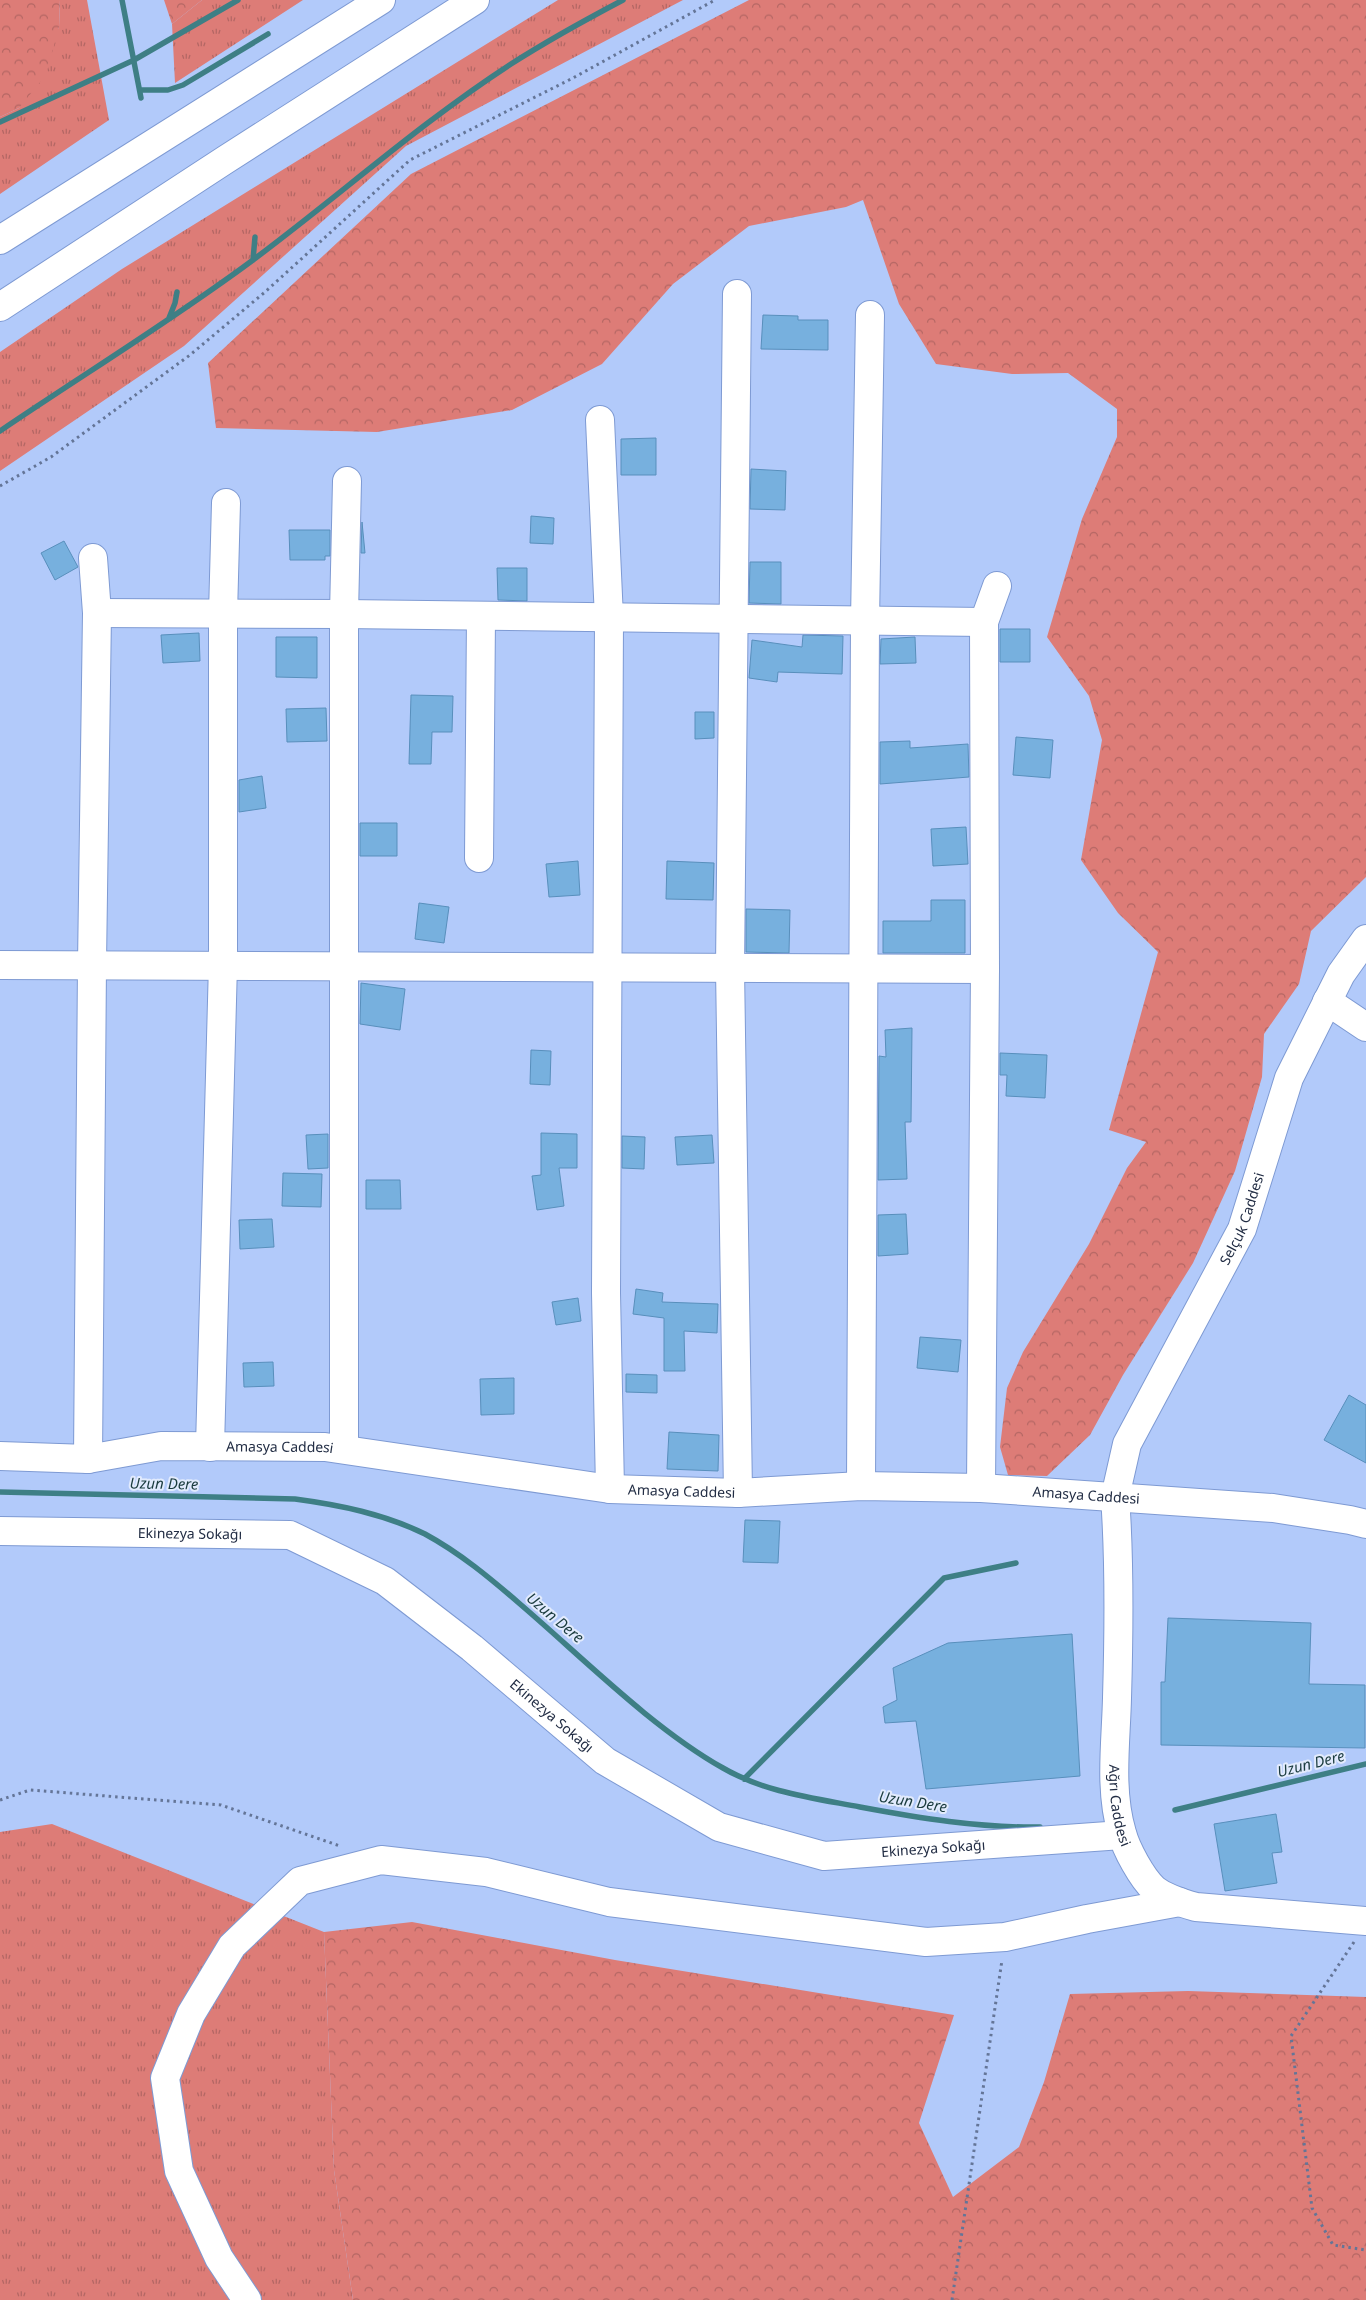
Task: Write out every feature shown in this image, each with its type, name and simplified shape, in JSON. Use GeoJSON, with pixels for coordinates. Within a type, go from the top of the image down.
{"type":"FeatureCollection","features":[{"type":"Feature","properties":{"kind":"main road"},"geometry":{"type":"LineString","coordinates":[[0,240],[381,0]]}},
{"type":"Feature","properties":{"kind":"main road"},"geometry":{"type":"LineString","coordinates":[[0,307],[233,154],[475,0]]}},
{"type":"Feature","properties":{"kind":"main road"},"geometry":{"type":"LineString","coordinates":[[737,294],[730,968],[738,1493]]}},
{"type":"Feature","properties":{"kind":"main road"},"geometry":{"type":"LineString","coordinates":[[861,1486],[865,968],[865,622],[870,315]]}},
{"type":"Feature","properties":{"kind":"main road"},"geometry":{"type":"LineString","coordinates":[[600,420],[609,618],[606,1293],[610,1489]]}},
{"type":"Feature","properties":{"kind":"main road"},"geometry":{"type":"LineString","coordinates":[[344,1449],[344,614],[347,480]]}},
{"type":"Feature","properties":{"kind":"main road"},"geometry":{"type":"LineString","coordinates":[[210,1447],[223,964],[223,614],[226,503]]}},
{"type":"Feature","properties":{"kind":"main road"},"geometry":{"type":"LineString","coordinates":[[88,1459],[97,614],[92,558]]}},
{"type":"Feature","properties":{"kind":"main road"},"geometry":{"type":"LineString","coordinates":[[981,1488],[985,969],[984,622],[997,586]]}},
{"type":"Feature","properties":{"kind":"main road"},"geometry":{"type":"LineString","coordinates":[[97,614],[344,614],[984,622]]}},
{"type":"Feature","properties":{"kind":"main road"},"geometry":{"type":"LineString","coordinates":[[479,858],[480,616]]}},
{"type":"Feature","properties":{"kind":"main road","name":"Selçuk Caddesi"},"geometry":{"type":"LineString","coordinates":[[1115,1497],[1127,1444],[1242,1230],[1289,1078],[1341,974],[1366,939]]}},
{"type":"Feature","properties":{"kind":"main road"},"geometry":{"type":"LineString","coordinates":[[0,964],[985,969]]}},
{"type":"Feature","properties":{"kind":"main road"},"geometry":{"type":"LineString","coordinates":[[1327,1001],[1366,1027]]}},
{"type":"Feature","properties":{"kind":"main road","name":"Amasya Caddesi"},"geometry":{"type":"LineString","coordinates":[[0,1456],[88,1459],[161,1446],[325,1447],[610,1489],[738,1493],[861,1486],[981,1488],[1272,1508],[1366,1524]]}},
{"type":"Feature","properties":{"kind":"main road","name":"Ağrı Caddesi"},"geometry":{"type":"LineString","coordinates":[[1115,1497],[1120,1558],[1114,1755],[1116,1809],[1122,1835],[1136,1864],[1154,1889],[1180,1902],[1196,1907],[1362,1929]]}},
{"type":"Feature","properties":{"kind":"main road","name":"Ekinezya Sokağı"},"geometry":{"type":"LineString","coordinates":[[0,1532],[290,1535],[385,1581],[472,1648],[605,1761],[719,1827],[824,1856],[1122,1835]]}},
{"type":"Feature","properties":{"kind":"main road"},"geometry":{"type":"LineString","coordinates":[[247,2300],[219,2258],[179,2172],[165,2078],[191,2014],[232,1946],[300,1881],[381,1860],[486,1872],[609,1902],[926,1942],[1005,1937],[1087,1919],[1180,1902]]}},
{"type":"Feature","properties":{"kind":"path"},"geometry":{"type":"LineString","coordinates":[[0,486],[51,457],[190,355],[265,292],[410,160],[572,78],[716,0]]}},
{"type":"Feature","properties":{"kind":"path"},"geometry":{"type":"LineString","coordinates":[[0,1800],[30,1790],[222,1805],[344,1847]]}},
{"type":"Feature","properties":{"kind":"path"},"geometry":{"type":"LineString","coordinates":[[1362,1929],[1291,2036],[1312,2208],[1334,2245],[1366,2250]]}},
{"type":"Feature","properties":{"kind":"path"},"geometry":{"type":"LineString","coordinates":[[952,2300],[1005,1937]]}},
{"type":"Feature","properties":{"kind":"green space"},"geometry":{"type":"Polygon","coordinates":[[[0,0],[60,0],[59,27],[46,75],[19,108],[0,117],[0,0]]]}},
{"type":"Feature","properties":{"kind":"green space"},"geometry":{"type":"Polygon","coordinates":[[[60,0],[87,0],[109,120],[0,194],[0,117],[19,108],[59,27],[60,0]]]}},
{"type":"Feature","properties":{"kind":"green space"},"geometry":{"type":"Polygon","coordinates":[[[164,0],[202,0],[172,24],[164,0]]]}},
{"type":"Feature","properties":{"kind":"green space"},"geometry":{"type":"Polygon","coordinates":[[[202,0],[303,0],[175,83],[172,24],[202,0]]]}},
{"type":"Feature","properties":{"kind":"green space"},"geometry":{"type":"Polygon","coordinates":[[[558,0],[683,0],[406,146],[184,346],[0,471],[0,352],[122,269],[558,0]]]}},
{"type":"Feature","properties":{"kind":"green space"},"geometry":{"type":"Polygon","coordinates":[[[749,0],[1366,0],[1366,877],[1311,931],[1299,984],[1264,1034],[1262,1077],[1235,1171],[1193,1263],[1123,1375],[1090,1435],[1047,1476],[1008,1475],[1000,1447],[1007,1388],[1023,1352],[1089,1244],[1127,1168],[1146,1142],[1109,1130],[1158,952],[1118,913],[1081,860],[1102,740],[1089,696],[1047,637],[1082,519],[1117,437],[1117,409],[1068,373],[1012,374],[936,364],[899,304],[863,200],[846,207],[749,226],[673,284],[602,364],[512,410],[377,432],[216,428],[208,363],[411,174],[749,0]]]}},
{"type":"Feature","properties":{"kind":"green space"},"geometry":{"type":"Polygon","coordinates":[[[52,1824],[324,1932],[334,2170],[353,2300],[0,2300],[0,1832],[52,1824]]]}},
{"type":"Feature","properties":{"kind":"green space"},"geometry":{"type":"Polygon","coordinates":[[[412,1922],[615,1960],[954,2015],[919,2123],[953,2197],[1019,2147],[1044,2082],[1070,1994],[1188,1991],[1366,1997],[1366,2300],[353,2300],[334,2170],[324,1932],[412,1922]]]}},
{"type":"Feature","properties":{"kind":"building"},"geometry":{"type":"Polygon","coordinates":[[[763,315],[798,316],[798,320],[828,320],[828,350],[761,349],[763,315]]]}},
{"type":"Feature","properties":{"kind":"building"},"geometry":{"type":"Polygon","coordinates":[[[656,438],[656,475],[621,475],[621,439],[656,438]]]}},
{"type":"Feature","properties":{"kind":"building"},"geometry":{"type":"Polygon","coordinates":[[[751,469],[786,471],[785,510],[750,509],[751,469]]]}},
{"type":"Feature","properties":{"kind":"building"},"geometry":{"type":"Polygon","coordinates":[[[531,516],[554,518],[553,544],[530,543],[531,516]]]}},
{"type":"Feature","properties":{"kind":"building"},"geometry":{"type":"Polygon","coordinates":[[[362,522],[365,553],[361,553],[362,522]]]}},
{"type":"Feature","properties":{"kind":"building"},"geometry":{"type":"Polygon","coordinates":[[[289,530],[330,530],[330,556],[325,556],[325,560],[290,560],[289,530]]]}},
{"type":"Feature","properties":{"kind":"building"},"geometry":{"type":"Polygon","coordinates":[[[64,541],[78,567],[55,580],[41,553],[64,541]]]}},
{"type":"Feature","properties":{"kind":"building"},"geometry":{"type":"Polygon","coordinates":[[[750,562],[781,562],[781,604],[749,603],[750,562]]]}},
{"type":"Feature","properties":{"kind":"building"},"geometry":{"type":"Polygon","coordinates":[[[497,568],[527,568],[527,601],[498,600],[497,568]]]}},
{"type":"Feature","properties":{"kind":"building"},"geometry":{"type":"Polygon","coordinates":[[[1000,629],[1030,629],[1030,662],[1000,662],[1000,629]]]}},
{"type":"Feature","properties":{"kind":"building"},"geometry":{"type":"Polygon","coordinates":[[[199,633],[200,661],[163,663],[161,635],[199,633]]]}},
{"type":"Feature","properties":{"kind":"building"},"geometry":{"type":"Polygon","coordinates":[[[803,635],[843,636],[842,674],[778,672],[777,682],[749,678],[752,640],[802,647],[803,635]]]}},
{"type":"Feature","properties":{"kind":"building"},"geometry":{"type":"Polygon","coordinates":[[[276,637],[317,637],[317,678],[276,677],[276,637]]]}},
{"type":"Feature","properties":{"kind":"building"},"geometry":{"type":"Polygon","coordinates":[[[915,637],[916,663],[880,664],[881,639],[915,637]]]}},
{"type":"Feature","properties":{"kind":"building"},"geometry":{"type":"Polygon","coordinates":[[[411,695],[453,696],[452,732],[432,732],[431,764],[409,764],[411,695]]]}},
{"type":"Feature","properties":{"kind":"building"},"geometry":{"type":"Polygon","coordinates":[[[326,708],[327,741],[287,742],[286,709],[326,708]]]}},
{"type":"Feature","properties":{"kind":"building"},"geometry":{"type":"Polygon","coordinates":[[[695,712],[714,712],[714,738],[695,739],[695,712]]]}},
{"type":"Feature","properties":{"kind":"building"},"geometry":{"type":"Polygon","coordinates":[[[1016,737],[1053,740],[1050,778],[1013,775],[1016,737]]]}},
{"type":"Feature","properties":{"kind":"building"},"geometry":{"type":"Polygon","coordinates":[[[910,741],[910,748],[968,744],[969,777],[880,784],[880,742],[910,741]]]}},
{"type":"Feature","properties":{"kind":"building"},"geometry":{"type":"Polygon","coordinates":[[[262,776],[266,808],[239,812],[239,780],[262,776]]]}},
{"type":"Feature","properties":{"kind":"building"},"geometry":{"type":"Polygon","coordinates":[[[360,823],[397,823],[397,856],[360,856],[360,823]]]}},
{"type":"Feature","properties":{"kind":"building"},"geometry":{"type":"Polygon","coordinates":[[[966,827],[968,864],[933,866],[931,829],[966,827]]]}},
{"type":"Feature","properties":{"kind":"building"},"geometry":{"type":"Polygon","coordinates":[[[578,861],[580,895],[549,897],[546,864],[578,861]]]}},
{"type":"Feature","properties":{"kind":"building"},"geometry":{"type":"Polygon","coordinates":[[[667,861],[714,863],[713,900],[666,899],[667,861]]]}},
{"type":"Feature","properties":{"kind":"building"},"geometry":{"type":"Polygon","coordinates":[[[931,900],[965,900],[965,953],[883,953],[883,921],[931,921],[931,900]]]}},
{"type":"Feature","properties":{"kind":"building"},"geometry":{"type":"Polygon","coordinates":[[[419,903],[449,907],[444,943],[415,939],[419,903]]]}},
{"type":"Feature","properties":{"kind":"building"},"geometry":{"type":"Polygon","coordinates":[[[746,909],[790,910],[789,953],[746,952],[746,909]]]}},
{"type":"Feature","properties":{"kind":"building"},"geometry":{"type":"Polygon","coordinates":[[[361,983],[405,989],[400,1030],[360,1024],[361,983]]]}},
{"type":"Feature","properties":{"kind":"building"},"geometry":{"type":"Polygon","coordinates":[[[912,1028],[911,1122],[905,1122],[907,1179],[878,1180],[879,1056],[886,1057],[885,1030],[912,1028]]]}},
{"type":"Feature","properties":{"kind":"building"},"geometry":{"type":"Polygon","coordinates":[[[531,1050],[551,1051],[550,1085],[530,1084],[531,1050]]]}},
{"type":"Feature","properties":{"kind":"building"},"geometry":{"type":"Polygon","coordinates":[[[1000,1053],[1047,1055],[1045,1098],[1006,1096],[1007,1075],[1000,1075],[1000,1053]]]}},
{"type":"Feature","properties":{"kind":"building"},"geometry":{"type":"Polygon","coordinates":[[[541,1133],[577,1134],[577,1168],[559,1168],[564,1206],[537,1210],[532,1176],[541,1175],[541,1133]]]}},
{"type":"Feature","properties":{"kind":"building"},"geometry":{"type":"Polygon","coordinates":[[[328,1134],[328,1168],[308,1169],[306,1135],[328,1134]]]}},
{"type":"Feature","properties":{"kind":"building"},"geometry":{"type":"Polygon","coordinates":[[[712,1135],[714,1163],[677,1165],[675,1137],[712,1135]]]}},
{"type":"Feature","properties":{"kind":"building"},"geometry":{"type":"Polygon","coordinates":[[[622,1136],[645,1137],[644,1169],[622,1168],[622,1136]]]}},
{"type":"Feature","properties":{"kind":"building"},"geometry":{"type":"Polygon","coordinates":[[[283,1173],[322,1174],[321,1207],[282,1206],[283,1173]]]}},
{"type":"Feature","properties":{"kind":"building"},"geometry":{"type":"Polygon","coordinates":[[[366,1180],[400,1180],[401,1209],[366,1209],[366,1180]]]}},
{"type":"Feature","properties":{"kind":"building"},"geometry":{"type":"Polygon","coordinates":[[[906,1214],[908,1254],[878,1256],[878,1215],[906,1214]]]}},
{"type":"Feature","properties":{"kind":"building"},"geometry":{"type":"Polygon","coordinates":[[[272,1219],[274,1247],[240,1249],[239,1220],[272,1219]]]}},
{"type":"Feature","properties":{"kind":"building"},"geometry":{"type":"Polygon","coordinates":[[[636,1289],[663,1293],[662,1302],[718,1304],[717,1333],[684,1331],[685,1371],[664,1371],[664,1318],[633,1314],[636,1289]]]}},
{"type":"Feature","properties":{"kind":"building"},"geometry":{"type":"Polygon","coordinates":[[[578,1298],[581,1321],[556,1325],[552,1302],[578,1298]]]}},
{"type":"Feature","properties":{"kind":"building"},"geometry":{"type":"Polygon","coordinates":[[[920,1337],[961,1340],[958,1372],[917,1368],[920,1337]]]}},
{"type":"Feature","properties":{"kind":"building"},"geometry":{"type":"Polygon","coordinates":[[[273,1362],[274,1386],[244,1387],[243,1363],[273,1362]]]}},
{"type":"Feature","properties":{"kind":"building"},"geometry":{"type":"Polygon","coordinates":[[[626,1374],[657,1375],[657,1393],[626,1392],[626,1374]]]}},
{"type":"Feature","properties":{"kind":"building"},"geometry":{"type":"Polygon","coordinates":[[[514,1378],[514,1414],[481,1415],[480,1379],[514,1378]]]}},
{"type":"Feature","properties":{"kind":"building"},"geometry":{"type":"Polygon","coordinates":[[[1349,1395],[1366,1405],[1366,1463],[1324,1440],[1349,1395]]]}},
{"type":"Feature","properties":{"kind":"building"},"geometry":{"type":"Polygon","coordinates":[[[669,1432],[719,1435],[718,1471],[667,1469],[669,1432]]]}},
{"type":"Feature","properties":{"kind":"building"},"geometry":{"type":"Polygon","coordinates":[[[745,1520],[780,1521],[778,1563],[743,1562],[745,1520]]]}},
{"type":"Feature","properties":{"kind":"building"},"geometry":{"type":"Polygon","coordinates":[[[1168,1618],[1311,1623],[1309,1684],[1365,1685],[1365,1748],[1161,1745],[1161,1682],[1165,1682],[1168,1618]]]}},
{"type":"Feature","properties":{"kind":"building"},"geometry":{"type":"Polygon","coordinates":[[[1072,1634],[1080,1776],[926,1789],[916,1721],[885,1723],[883,1707],[897,1700],[893,1668],[948,1643],[1072,1634]]]}},
{"type":"Feature","properties":{"kind":"building"},"geometry":{"type":"Polygon","coordinates":[[[1276,1814],[1282,1852],[1272,1853],[1277,1883],[1225,1891],[1214,1824],[1276,1814]]]}},
{"type":"Feature","properties":{"kind":"waterway"},"geometry":{"type":"LineString","coordinates":[[122,0],[141,98]]}},
{"type":"Feature","properties":{"kind":"waterway"},"geometry":{"type":"LineString","coordinates":[[0,122],[134,60],[238,0]]}},
{"type":"Feature","properties":{"kind":"waterway"},"geometry":{"type":"LineString","coordinates":[[0,431],[222,283],[285,236],[412,135],[477,87],[538,47],[623,0]]}},
{"type":"Feature","properties":{"kind":"waterway"},"geometry":{"type":"LineString","coordinates":[[140,90],[168,90],[183,85],[268,34]]}},
{"type":"Feature","properties":{"kind":"waterway"},"geometry":{"type":"LineString","coordinates":[[253,260],[255,237]]}},
{"type":"Feature","properties":{"kind":"waterway"},"geometry":{"type":"LineString","coordinates":[[169,318],[177,292]]}},
{"type":"Feature","properties":{"kind":"waterway","name":"Uzun Dere"},"geometry":{"type":"LineString","coordinates":[[0,1492],[295,1499],[345,1507],[394,1521],[425,1534],[463,1558],[509,1594],[644,1713],[696,1752],[739,1776],[772,1789],[904,1815],[994,1826],[1040,1827]]}},
{"type":"Feature","properties":{"kind":"waterway"},"geometry":{"type":"LineString","coordinates":[[744,1779],[944,1578],[1016,1563]]}},
{"type":"Feature","properties":{"kind":"waterway","name":"Uzun Dere"},"geometry":{"type":"LineString","coordinates":[[1175,1810],[1366,1764]]}}]}
